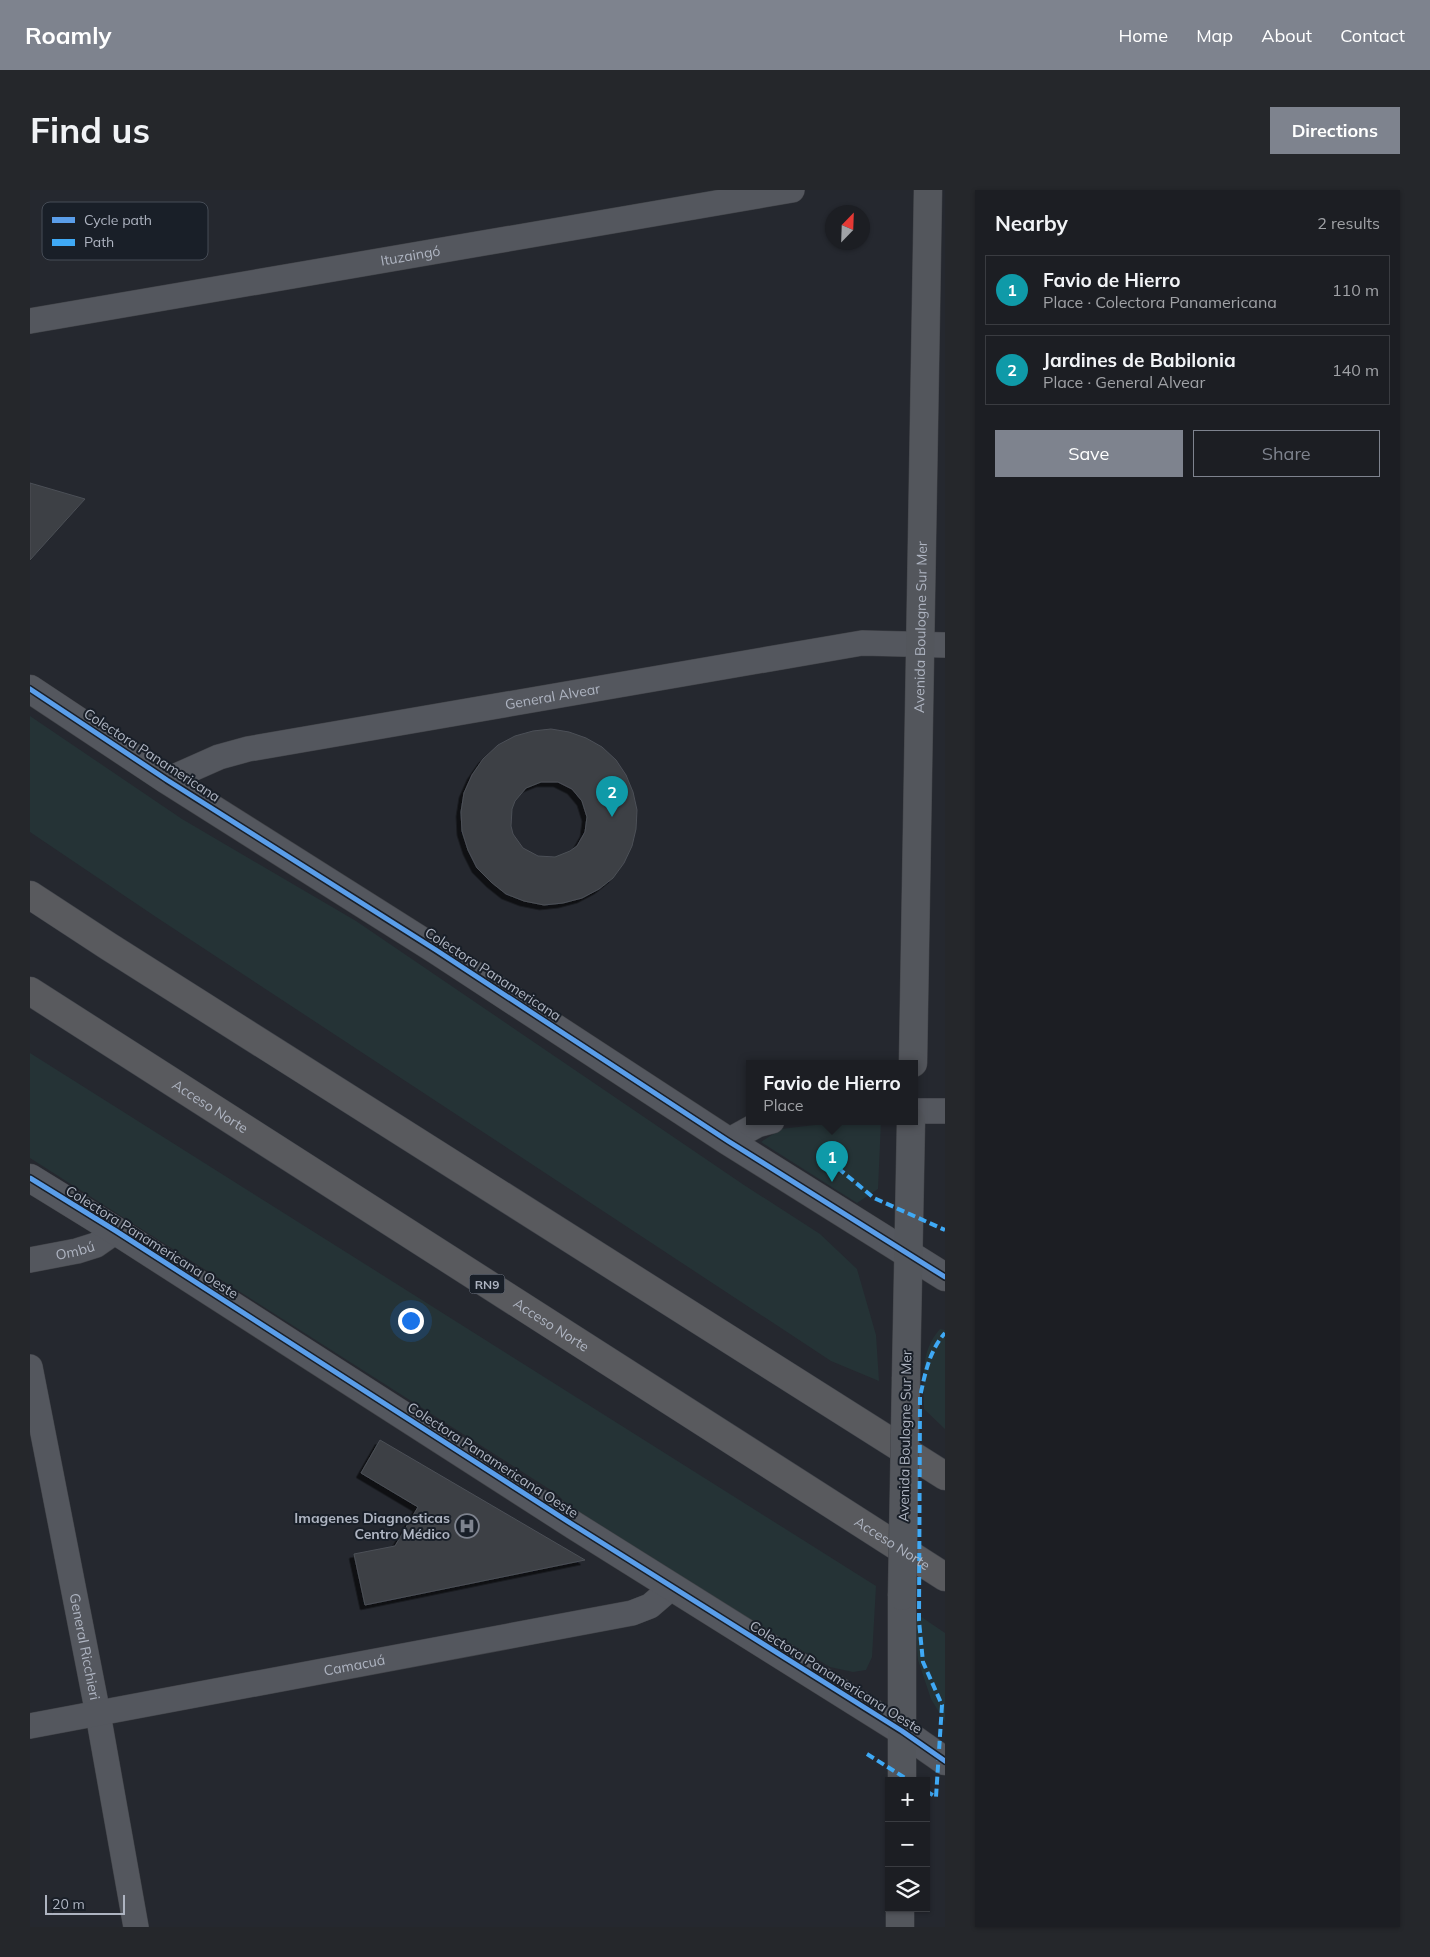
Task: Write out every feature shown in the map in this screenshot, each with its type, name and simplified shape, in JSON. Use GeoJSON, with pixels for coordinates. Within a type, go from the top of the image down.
{"type":"FeatureCollection","features":[{"type":"Feature","properties":{"kind":"highway"},"geometry":{"type":"LineString","coordinates":[[30,878],[108,946]]}},
{"type":"Feature","properties":{"kind":"highway"},"geometry":{"type":"LineString","coordinates":[[30,895],[945,1476]]}},
{"type":"Feature","properties":{"kind":"highway","name":"Acceso Norte"},"geometry":{"type":"LineString","coordinates":[[30,991],[945,1578]]}},
{"type":"Feature","properties":{"kind":"highway"},"geometry":{"type":"LineString","coordinates":[[30,995],[69,1016]]}},
{"type":"Feature","properties":{"kind":"main road","name":"Avenida Boulogne Sur Mer"},"geometry":{"type":"LineString","coordinates":[[913,1060],[933,645],[928,190]]}},
{"type":"Feature","properties":{"kind":"main road","name":"Avenida Boulogne Sur Mer"},"geometry":{"type":"LineString","coordinates":[[902,1777],[902,1596],[912,1125]]}},
{"type":"Feature","properties":{"kind":"main road"},"geometry":{"type":"LineString","coordinates":[[900,1912],[900,1927]]}},
{"type":"Feature","properties":{"kind":"street","name":"Ituzaingó"},"geometry":{"type":"LineString","coordinates":[[30,321],[792,190]]}},
{"type":"Feature","properties":{"kind":"street","name":"General Alvear"},"geometry":{"type":"LineString","coordinates":[[167,780],[219,757],[248,749],[862,643],[933,645]]}},
{"type":"Feature","properties":{"kind":"street","name":"Colectora Panamericana"},"geometry":{"type":"LineString","coordinates":[[30,689],[167,780],[444,955],[728,1141],[945,1277]]}},
{"type":"Feature","properties":{"kind":"street"},"geometry":{"type":"LineString","coordinates":[[918,1110],[945,1111]]}},
{"type":"Feature","properties":{"kind":"street"},"geometry":{"type":"LineString","coordinates":[[728,1141],[757,1125]]}},
{"type":"Feature","properties":{"kind":"street","name":"Colectora Panamericana Oeste"},"geometry":{"type":"LineString","coordinates":[[30,1178],[116,1231],[558,1515],[902,1731],[945,1761]]}},
{"type":"Feature","properties":{"kind":"street","name":"Ombú"},"geometry":{"type":"LineString","coordinates":[[30,1260],[78,1251],[96,1245],[116,1231]]}},
{"type":"Feature","properties":{"kind":"street","name":"General Ricchieri"},"geometry":{"type":"LineString","coordinates":[[30,1367],[98,1714],[136,1927]]}},
{"type":"Feature","properties":{"kind":"street","name":"Camacuá"},"geometry":{"type":"LineString","coordinates":[[30,1726],[632,1613],[650,1606],[672,1587]]}},
{"type":"Feature","properties":{"kind":"shaded area"},"geometry":{"type":"Polygon","coordinates":[[[30,716],[182,819],[356,921],[744,1185],[820,1234],[857,1269],[876,1335],[879,1381],[831,1361],[30,832],[30,716]]]}},
{"type":"Feature","properties":{"kind":"shaded area"},"geometry":{"type":"Polygon","coordinates":[[[30,1053],[876,1586],[872,1657],[866,1670],[853,1672],[830,1667],[583,1521],[557,1494],[30,1158],[30,1053]]]}},
{"type":"Feature","properties":{"kind":"shaded area"},"geometry":{"type":"Polygon","coordinates":[[[815,1125],[881,1125],[878,1189],[857,1203],[761,1142],[781,1129],[815,1125]]]}},
{"type":"Feature","properties":{"kind":"shaded area"},"geometry":{"type":"Polygon","coordinates":[[[940,1329],[945,1330],[945,1429],[924,1409],[924,1367],[926,1357],[933,1338],[940,1329]]]}},
{"type":"Feature","properties":{"kind":"shaded area"},"geometry":{"type":"Polygon","coordinates":[[[914,1612],[945,1633],[945,1722],[931,1699],[918,1660],[914,1612]]]}},
{"type":"Feature","properties":{"kind":"building"},"geometry":{"type":"Polygon","coordinates":[[[30,483],[85,499],[30,560],[30,483]]]}},
{"type":"Feature","properties":{"kind":"building"},"geometry":{"type":"Polygon","coordinates":[[[551,729],[569,732],[586,738],[602,747],[616,760],[626,775],[633,792],[637,810],[636,829],[632,846],[624,863],[613,878],[599,889],[582,898],[563,903],[544,905],[524,901],[506,894],[477,868],[468,850],[462,831],[461,812],[464,793],[472,775],[483,759],[498,745],[515,736],[551,729]],[[541,782],[526,788],[515,801],[512,809],[511,826],[513,834],[523,848],[538,856],[555,857],[570,851],[577,846],[585,832],[587,817],[582,801],[572,789],[558,782],[541,782]]]}},
{"type":"Feature","properties":{"kind":"building","name":"Imagenes Diagnosticas Centro Médico"},"geometry":{"type":"Polygon","coordinates":[[[380,1440],[585,1560],[365,1605],[354,1554],[395,1546],[418,1507],[361,1473],[380,1440]]]}},
{"type":"Feature","properties":{"kind":"marked path"},"geometry":{"type":"LineString","coordinates":[[838,1168],[874,1198],[945,1230]]}},
{"type":"Feature","properties":{"kind":"marked path"},"geometry":{"type":"LineString","coordinates":[[930,1793],[936,1797],[942,1705],[923,1662],[919,1621],[920,1397],[931,1355],[945,1333]]}},
{"type":"Feature","properties":{"kind":"marked path"},"geometry":{"type":"LineString","coordinates":[[867,1754],[904,1777]]}},
{"type":"Feature","properties":{"kind":"cycle path"},"geometry":{"type":"LineString","coordinates":[[30,689],[167,780],[436,950],[728,1141],[945,1277]]}},
{"type":"Feature","properties":{"kind":"cycle path"},"geometry":{"type":"LineString","coordinates":[[30,1178],[116,1231],[575,1526],[902,1731],[945,1761]]}},
{"type":"Feature","properties":{"kind":"place","name":"Jardines de Babilonia"},"geometry":{"type":"Point","coordinates":[612,817]}},
{"type":"Feature","properties":{"kind":"place","name":"Favio de Hierro"},"geometry":{"type":"Point","coordinates":[832,1182]}},
{"type":"Feature","properties":{"kind":"place","name":"Imagenes Diagnosticas Centro Médico"},"geometry":{"type":"Point","coordinates":[467,1526]}}]}
